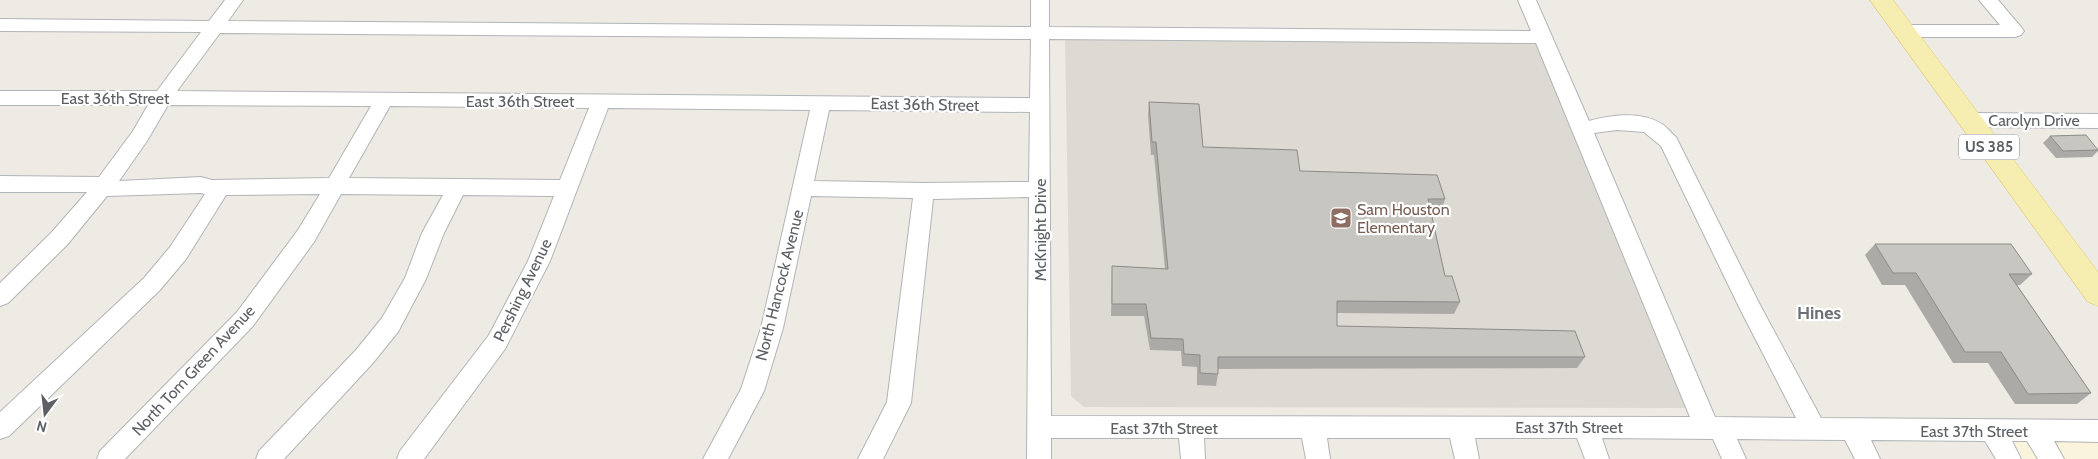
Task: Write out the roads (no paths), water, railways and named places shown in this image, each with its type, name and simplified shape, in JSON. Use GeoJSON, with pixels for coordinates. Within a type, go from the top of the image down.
{"type":"FeatureCollection","features":[{"type":"Feature","properties":{"kind":"main road","name":"US 385"},"geometry":{"type":"LineString","coordinates":[[1881,0],[2098,294]]}},
{"type":"Feature","properties":{"kind":"street"},"geometry":{"type":"LineString","coordinates":[[0,297],[59,239],[103,187],[140,136],[162,98],[234,0]]}},
{"type":"Feature","properties":{"kind":"street","name":"McKnight Drive"},"geometry":{"type":"LineString","coordinates":[[1039,459],[1040,0]]}},
{"type":"Feature","properties":{"kind":"street"},"geometry":{"type":"LineString","coordinates":[[1527,0],[1714,428],[1734,459]]}},
{"type":"Feature","properties":{"kind":"street"},"geometry":{"type":"LineString","coordinates":[[1903,31],[2015,32],[1988,0]]}},
{"type":"Feature","properties":{"kind":"street"},"geometry":{"type":"LineString","coordinates":[[0,25],[216,25],[1040,34],[1542,37]]}},
{"type":"Feature","properties":{"kind":"street","name":"East 36th Street"},"geometry":{"type":"LineString","coordinates":[[0,98],[1040,105]]}},
{"type":"Feature","properties":{"kind":"street","name":"North Tom Green Avenue"},"geometry":{"type":"LineString","coordinates":[[110,459],[245,319],[306,236],[384,100]]}},
{"type":"Feature","properties":{"kind":"street","name":"Pershing Avenue"},"geometry":{"type":"LineString","coordinates":[[409,459],[449,408],[496,342],[539,261],[601,102]]}},
{"type":"Feature","properties":{"kind":"street","name":"North Hancock Avenue"},"geometry":{"type":"LineString","coordinates":[[715,459],[752,391],[772,328],[821,103]]}},
{"type":"Feature","properties":{"kind":"street","name":"Carolyn Drive"},"geometry":{"type":"LineString","coordinates":[[1969,120],[2098,121]]}},
{"type":"Feature","properties":{"kind":"street"},"geometry":{"type":"LineString","coordinates":[[1584,130],[1595,125],[1642,124],[1653,127],[1669,142],[1751,309],[1814,430]]}},
{"type":"Feature","properties":{"kind":"street"},"geometry":{"type":"LineString","coordinates":[[0,184],[103,187],[201,185],[211,188],[334,186],[567,188]]}},
{"type":"Feature","properties":{"kind":"street"},"geometry":{"type":"LineString","coordinates":[[268,459],[364,357],[390,325],[406,297],[433,233],[457,187]]}},
{"type":"Feature","properties":{"kind":"street"},"geometry":{"type":"LineString","coordinates":[[0,428],[152,284],[178,253],[214,199],[216,193],[211,188]]}},
{"type":"Feature","properties":{"kind":"street"},"geometry":{"type":"LineString","coordinates":[[802,188],[924,192],[1040,189]]}},
{"type":"Feature","properties":{"kind":"street"},"geometry":{"type":"LineString","coordinates":[[870,459],[899,403],[924,192]]}},
{"type":"Feature","properties":{"kind":"street"},"geometry":{"type":"LineString","coordinates":[[1586,426],[1597,459]]}},
{"type":"Feature","properties":{"kind":"street","name":"East 37th Street"},"geometry":{"type":"LineString","coordinates":[[1040,427],[1586,426],[1814,430],[2098,431]]}},
{"type":"Feature","properties":{"kind":"street"},"geometry":{"type":"LineString","coordinates":[[1460,427],[1467,459]]}},
{"type":"Feature","properties":{"kind":"street"},"geometry":{"type":"LineString","coordinates":[[1191,428],[1193,459]]}},
{"type":"Feature","properties":{"kind":"street"},"geometry":{"type":"LineString","coordinates":[[1313,428],[1318,459]]}},
{"type":"Feature","properties":{"kind":"street"},"geometry":{"type":"LineString","coordinates":[[1853,430],[1868,459]]}},
{"type":"Feature","properties":{"kind":"street"},"geometry":{"type":"LineString","coordinates":[[1992,431],[2008,459]]}},
{"type":"Feature","properties":{"kind":"street"},"geometry":{"type":"LineString","coordinates":[[2034,431],[2052,459]]}},
{"type":"Feature","properties":{"kind":"place","name":"Sam Houston Elementary"},"geometry":{"type":"Point","coordinates":[1341,218]}},
{"type":"Feature","properties":{"kind":"district","name":"Hines"},"geometry":{"type":"Point","coordinates":[1819,313]}}]}
